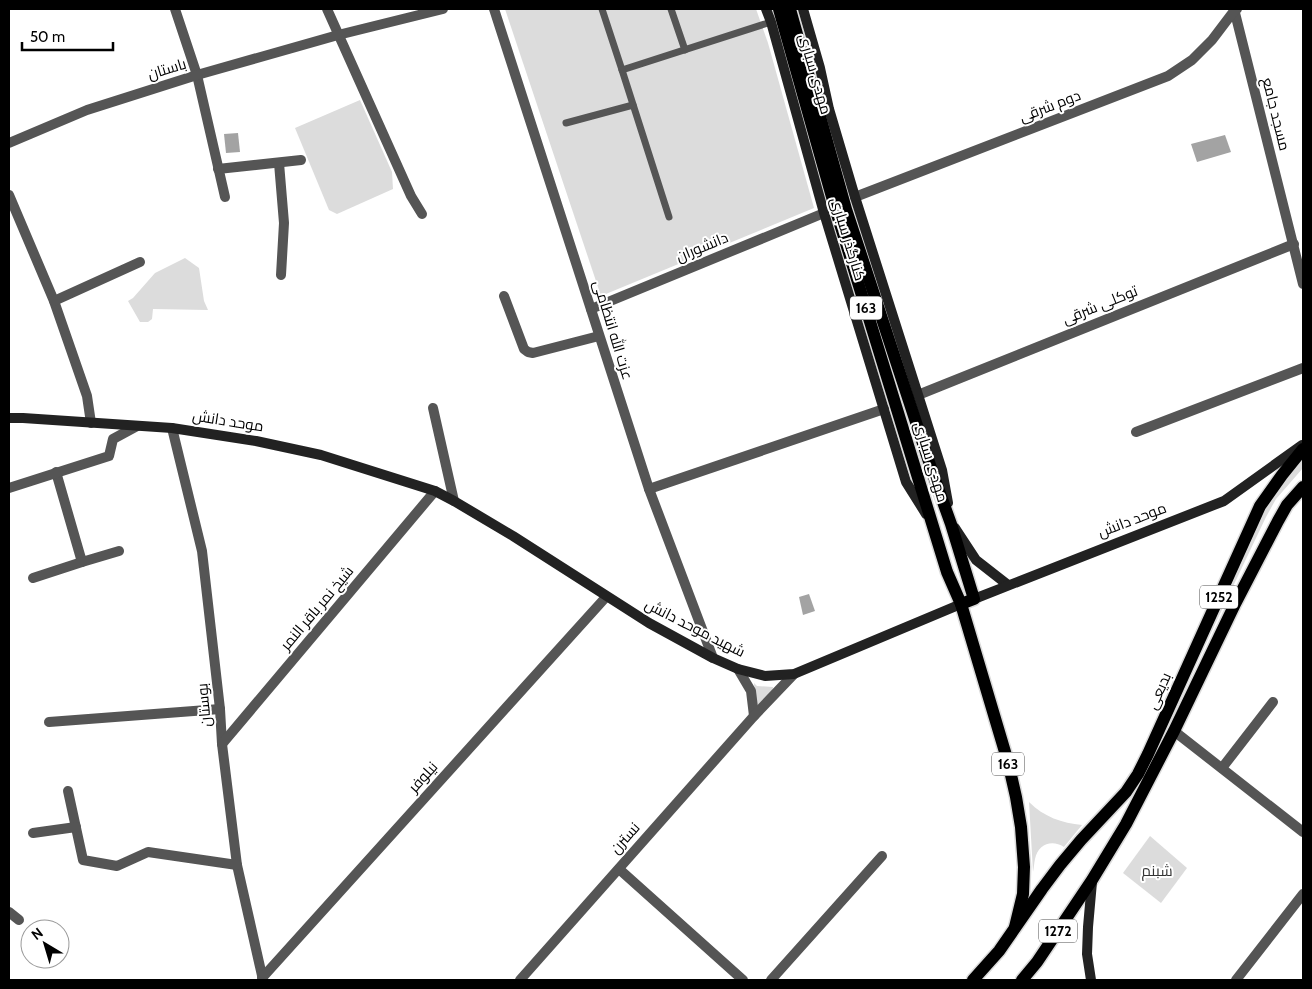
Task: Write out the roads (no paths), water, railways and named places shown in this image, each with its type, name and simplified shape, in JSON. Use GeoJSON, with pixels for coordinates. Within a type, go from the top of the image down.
{"type":"FeatureCollection","features":[{"type":"Feature","properties":{"kind":"main road","name":"کنارگذر سباری"},"geometry":{"type":"LineString","coordinates":[[766,9],[824,213],[906,482],[935,529]]}},
{"type":"Feature","properties":{"kind":"main road","name":"مهدی سباری"},"geometry":{"type":"LineString","coordinates":[[779,9],[836,211],[947,572],[961,604],[1008,762],[1020,820],[1024,867],[1023,894],[1015,927]]}},
{"type":"Feature","properties":{"kind":"main road","name":"کنارگذر سباری"},"geometry":{"type":"LineString","coordinates":[[802,9],[855,197],[942,470],[952,524]]}},
{"type":"Feature","properties":{"kind":"main road","name":"مهدی سباری"},"geometry":{"type":"LineString","coordinates":[[802,9],[846,209],[933,474],[952,524],[974,599]]}},
{"type":"Feature","properties":{"kind":"main road","name":"موحد دانش"},"geometry":{"type":"LineString","coordinates":[[9,418],[172,428],[256,441],[321,455],[436,491]]}},
{"type":"Feature","properties":{"kind":"main road","name":"موحد دانش"},"geometry":{"type":"LineString","coordinates":[[961,604],[1224,501],[1303,444]]}},
{"type":"Feature","properties":{"kind":"main road","name":"بدیعی"},"geometry":{"type":"LineString","coordinates":[[973,980],[999,951],[1060,865],[1114,806],[1138,774],[1260,506],[1303,449]]}},
{"type":"Feature","properties":{"kind":"main road","name":"بدیعی"},"geometry":{"type":"LineString","coordinates":[[1092,880],[1126,824],[1278,520],[1287,505],[1303,487]]}},
{"type":"Feature","properties":{"kind":"main road","name":"شهید موحد دانش"},"geometry":{"type":"LineString","coordinates":[[436,491],[513,536],[649,623],[713,658],[738,669],[765,676],[794,674],[961,604]]}},
{"type":"Feature","properties":{"kind":"main road"},"geometry":{"type":"LineString","coordinates":[[952,524],[976,560],[1008,585]]}},
{"type":"Feature","properties":{"kind":"main road"},"geometry":{"type":"LineString","coordinates":[[1091,980],[1087,954],[1092,880]]}},
{"type":"Feature","properties":{"kind":"main road","name":"1272"},"geometry":{"type":"LineString","coordinates":[[1022,980],[1092,880]]}},
{"type":"Feature","properties":{"kind":"street"},"geometry":{"type":"LineString","coordinates":[[175,9],[197,75],[225,198]]}},
{"type":"Feature","properties":{"kind":"street"},"geometry":{"type":"LineString","coordinates":[[327,9],[411,196],[422,214]]}},
{"type":"Feature","properties":{"kind":"street","name":"باستان"},"geometry":{"type":"LineString","coordinates":[[9,143],[87,110],[197,75],[338,35],[443,9]]}},
{"type":"Feature","properties":{"kind":"street","name":"عزت الله انتظامی"},"geometry":{"type":"LineString","coordinates":[[494,9],[649,489],[713,658]]}},
{"type":"Feature","properties":{"kind":"street","name":"دوم شرقی"},"geometry":{"type":"LineString","coordinates":[[855,197],[1168,76],[1192,60],[1212,40],[1235,9]]}},
{"type":"Feature","properties":{"kind":"street","name":"مسجد جامع"},"geometry":{"type":"LineString","coordinates":[[1235,9],[1303,284]]}},
{"type":"Feature","properties":{"kind":"street"},"geometry":{"type":"LineString","coordinates":[[218,169],[301,160]]}},
{"type":"Feature","properties":{"kind":"street"},"geometry":{"type":"LineString","coordinates":[[279,162],[284,223],[281,275]]}},
{"type":"Feature","properties":{"kind":"street"},"geometry":{"type":"LineString","coordinates":[[9,195],[54,301],[87,396],[91,422]]}},
{"type":"Feature","properties":{"kind":"street","name":"دانشوران"},"geometry":{"type":"LineString","coordinates":[[591,309],[824,213]]}},
{"type":"Feature","properties":{"kind":"street","name":"توکلی شرقی"},"geometry":{"type":"LineString","coordinates":[[918,395],[1294,244]]}},
{"type":"Feature","properties":{"kind":"street"},"geometry":{"type":"LineString","coordinates":[[54,301],[140,262]]}},
{"type":"Feature","properties":{"kind":"street"},"geometry":{"type":"LineString","coordinates":[[504,296],[524,348],[528,352],[533,354],[599,336]]}},
{"type":"Feature","properties":{"kind":"street"},"geometry":{"type":"LineString","coordinates":[[1136,432],[1303,368]]}},
{"type":"Feature","properties":{"kind":"street"},"geometry":{"type":"LineString","coordinates":[[433,408],[454,501]]}},
{"type":"Feature","properties":{"kind":"street"},"geometry":{"type":"LineString","coordinates":[[649,489],[884,409]]}},
{"type":"Feature","properties":{"kind":"street"},"geometry":{"type":"LineString","coordinates":[[9,488],[109,456],[113,438],[137,426]]}},
{"type":"Feature","properties":{"kind":"street","name":"بوستان"},"geometry":{"type":"LineString","coordinates":[[172,428],[202,551],[220,709],[222,744],[237,865],[262,979]]}},
{"type":"Feature","properties":{"kind":"street"},"geometry":{"type":"LineString","coordinates":[[56,472],[82,562]]}},
{"type":"Feature","properties":{"kind":"street","name":"شیخ نمر باقر النمر"},"geometry":{"type":"LineString","coordinates":[[222,744],[436,491]]}},
{"type":"Feature","properties":{"kind":"street"},"geometry":{"type":"LineString","coordinates":[[33,578],[120,551]]}},
{"type":"Feature","properties":{"kind":"street","name":"نیلوفر"},"geometry":{"type":"LineString","coordinates":[[262,979],[606,596]]}},
{"type":"Feature","properties":{"kind":"street"},"geometry":{"type":"LineString","coordinates":[[738,669],[751,691],[754,716]]}},
{"type":"Feature","properties":{"kind":"street","name":"نسترن"},"geometry":{"type":"LineString","coordinates":[[520,980],[754,716],[794,674]]}},
{"type":"Feature","properties":{"kind":"street"},"geometry":{"type":"LineString","coordinates":[[1222,768],[1273,702]]}},
{"type":"Feature","properties":{"kind":"street"},"geometry":{"type":"LineString","coordinates":[[49,722],[220,709]]}},
{"type":"Feature","properties":{"kind":"street"},"geometry":{"type":"LineString","coordinates":[[1174,731],[1303,832]]}},
{"type":"Feature","properties":{"kind":"street"},"geometry":{"type":"LineString","coordinates":[[68,791],[83,860],[117,866],[148,852],[237,865]]}},
{"type":"Feature","properties":{"kind":"street"},"geometry":{"type":"LineString","coordinates":[[33,833],[76,827]]}},
{"type":"Feature","properties":{"kind":"street"},"geometry":{"type":"LineString","coordinates":[[771,980],[882,856]]}},
{"type":"Feature","properties":{"kind":"street"},"geometry":{"type":"LineString","coordinates":[[618,869],[743,980]]}},
{"type":"Feature","properties":{"kind":"street"},"geometry":{"type":"LineString","coordinates":[[1236,980],[1303,894]]}},
{"type":"Feature","properties":{"kind":"street"},"geometry":{"type":"LineString","coordinates":[[9,912],[19,920]]}},
{"type":"Feature","properties":{"kind":"lane"},"geometry":{"type":"LineString","coordinates":[[602,9],[669,217]]}},
{"type":"Feature","properties":{"kind":"lane"},"geometry":{"type":"LineString","coordinates":[[671,9],[685,50]]}},
{"type":"Feature","properties":{"kind":"lane"},"geometry":{"type":"LineString","coordinates":[[622,70],[771,22]]}},
{"type":"Feature","properties":{"kind":"lane"},"geometry":{"type":"LineString","coordinates":[[566,123],[633,105]]}},
{"type":"Feature","properties":{"kind":"park label","name":"شبنم"},"geometry":{"type":"Point","coordinates":[1157,871]}}]}
